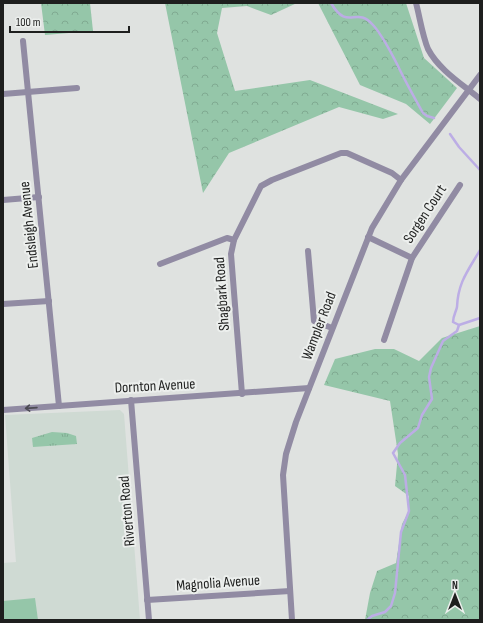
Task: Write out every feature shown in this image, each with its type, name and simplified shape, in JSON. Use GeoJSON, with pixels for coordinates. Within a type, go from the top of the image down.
{"type":"FeatureCollection","features":[{"type":"Feature","properties":{"kind":"street"},"geometry":{"type":"LineString","coordinates":[[416,3],[424,37],[434,59],[480,99]]}},
{"type":"Feature","properties":{"kind":"street","name":"Endsleigh Avenue"},"geometry":{"type":"LineString","coordinates":[[24,41],[60,406]]}},
{"type":"Feature","properties":{"kind":"street","name":"Wampler Road"},"geometry":{"type":"LineString","coordinates":[[292,620],[284,499],[284,465],[291,435],[368,237],[382,210],[401,180],[480,75]]}},
{"type":"Feature","properties":{"kind":"street"},"geometry":{"type":"LineString","coordinates":[[3,94],[77,88]]}},
{"type":"Feature","properties":{"kind":"street","name":"Shagbark Road"},"geometry":{"type":"LineString","coordinates":[[242,394],[231,254],[234,240],[261,186],[266,182],[341,153],[353,154],[392,173],[401,180]]}},
{"type":"Feature","properties":{"kind":"street","name":"Sorgen Court"},"geometry":{"type":"LineString","coordinates":[[384,340],[412,258],[460,185]]}},
{"type":"Feature","properties":{"kind":"street"},"geometry":{"type":"LineString","coordinates":[[3,200],[39,197]]}},
{"type":"Feature","properties":{"kind":"street","name":"Sorgen Court"},"geometry":{"type":"LineString","coordinates":[[368,237],[412,258]]}},
{"type":"Feature","properties":{"kind":"street"},"geometry":{"type":"LineString","coordinates":[[160,264],[227,238],[234,240]]}},
{"type":"Feature","properties":{"kind":"street"},"geometry":{"type":"LineString","coordinates":[[308,250],[314,322],[332,328]]}},
{"type":"Feature","properties":{"kind":"street"},"geometry":{"type":"LineString","coordinates":[[3,304],[49,301]]}},
{"type":"Feature","properties":{"kind":"street","name":"Dornton Avenue"},"geometry":{"type":"LineString","coordinates":[[3,410],[309,388]]}},
{"type":"Feature","properties":{"kind":"street","name":"Riverton Road"},"geometry":{"type":"LineString","coordinates":[[131,400],[149,620]]}},
{"type":"Feature","properties":{"kind":"street","name":"Magnolia Avenue"},"geometry":{"type":"LineString","coordinates":[[148,600],[290,592]]}},
{"type":"Feature","properties":{"kind":"shaded area"},"geometry":{"type":"Polygon","coordinates":[[[120,410],[124,414],[140,620],[3,620],[3,563],[16,562],[5,415],[120,410]]]}},
{"type":"Feature","properties":{"kind":"green space"},"geometry":{"type":"Polygon","coordinates":[[[41,3],[90,3],[93,31],[45,35],[41,3]]]}},
{"type":"Feature","properties":{"kind":"green space"},"geometry":{"type":"Polygon","coordinates":[[[165,3],[297,3],[271,15],[247,6],[222,8],[217,33],[235,91],[310,80],[398,114],[383,119],[339,107],[229,153],[203,193],[165,3]]]}},
{"type":"Feature","properties":{"kind":"green space"},"geometry":{"type":"Polygon","coordinates":[[[318,3],[406,3],[424,58],[457,88],[430,124],[406,104],[360,85],[318,3]]]}},
{"type":"Feature","properties":{"kind":"green space"},"geometry":{"type":"Polygon","coordinates":[[[480,326],[480,620],[365,620],[370,593],[377,571],[396,563],[402,524],[409,511],[409,496],[395,486],[398,454],[390,401],[324,385],[335,359],[375,349],[394,349],[419,361],[442,338],[480,326]]]}},
{"type":"Feature","properties":{"kind":"green space"},"geometry":{"type":"Polygon","coordinates":[[[52,432],[67,433],[76,436],[77,444],[33,447],[32,438],[52,432]]]}},
{"type":"Feature","properties":{"kind":"green space"},"geometry":{"type":"Polygon","coordinates":[[[35,598],[38,620],[3,620],[3,601],[35,598]]]}},
{"type":"Feature","properties":{"kind":"waterway"},"geometry":{"type":"LineString","coordinates":[[331,3],[342,16],[362,17],[373,25],[386,44],[423,113],[434,118]]}},
{"type":"Feature","properties":{"kind":"waterway"},"geometry":{"type":"LineString","coordinates":[[450,134],[459,147],[480,170]]}},
{"type":"Feature","properties":{"kind":"waterway"},"geometry":{"type":"LineString","coordinates":[[480,250],[459,290],[453,322],[459,325],[480,318]]}},
{"type":"Feature","properties":{"kind":"waterway"},"geometry":{"type":"LineString","coordinates":[[367,620],[372,616],[385,612],[391,606],[395,593],[401,532],[409,511],[405,475],[393,453],[400,443],[418,428],[422,415],[432,399],[429,377],[431,368],[443,341],[457,331],[459,325]]}}]}
